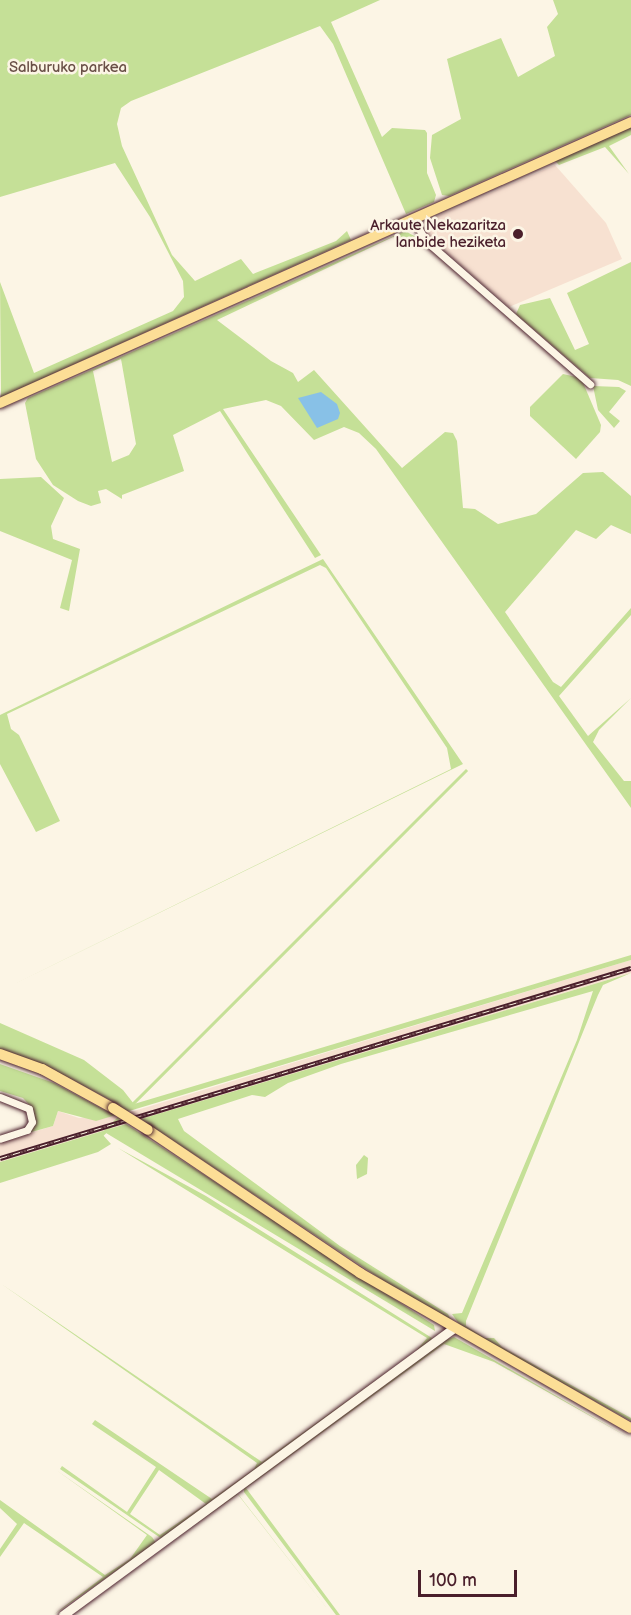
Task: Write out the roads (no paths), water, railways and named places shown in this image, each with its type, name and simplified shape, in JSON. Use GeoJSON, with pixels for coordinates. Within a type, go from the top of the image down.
{"type":"FeatureCollection","features":[{"type":"Feature","properties":{"kind":"main road"},"geometry":{"type":"LineString","coordinates":[[0,404],[631,122]]}},
{"type":"Feature","properties":{"kind":"main road"},"geometry":{"type":"LineString","coordinates":[[0,1054],[68,1083],[112,1108],[336,1258],[452,1329],[631,1428]]}},
{"type":"Feature","properties":{"kind":"main road"},"geometry":{"type":"LineString","coordinates":[[0,1061],[68,1083]]}},
{"type":"Feature","properties":{"kind":"street"},"geometry":{"type":"LineString","coordinates":[[413,219],[426,241],[590,384]]}},
{"type":"Feature","properties":{"kind":"street"},"geometry":{"type":"LineString","coordinates":[[0,1097],[29,1109],[32,1122],[27,1130],[0,1139]]}},
{"type":"Feature","properties":{"kind":"street"},"geometry":{"type":"LineString","coordinates":[[63,1615],[452,1329]]}},
{"type":"Feature","properties":{"kind":"water"},"geometry":{"type":"Polygon","coordinates":[[[321,392],[337,404],[340,413],[338,419],[317,428],[298,398],[321,392]]]}},
{"type":"Feature","properties":{"kind":"railway"},"geometry":{"type":"LineString","coordinates":[[0,1158],[631,968]]}},
{"type":"Feature","properties":{"kind":"place","name":"Arkaute Nekazaritza lanbide heziketa"},"geometry":{"type":"Point","coordinates":[518,234]}},
{"type":"Feature","properties":{"kind":"park label","name":"Salburuko parkea"},"geometry":{"type":"Point","coordinates":[68,68]}}]}
